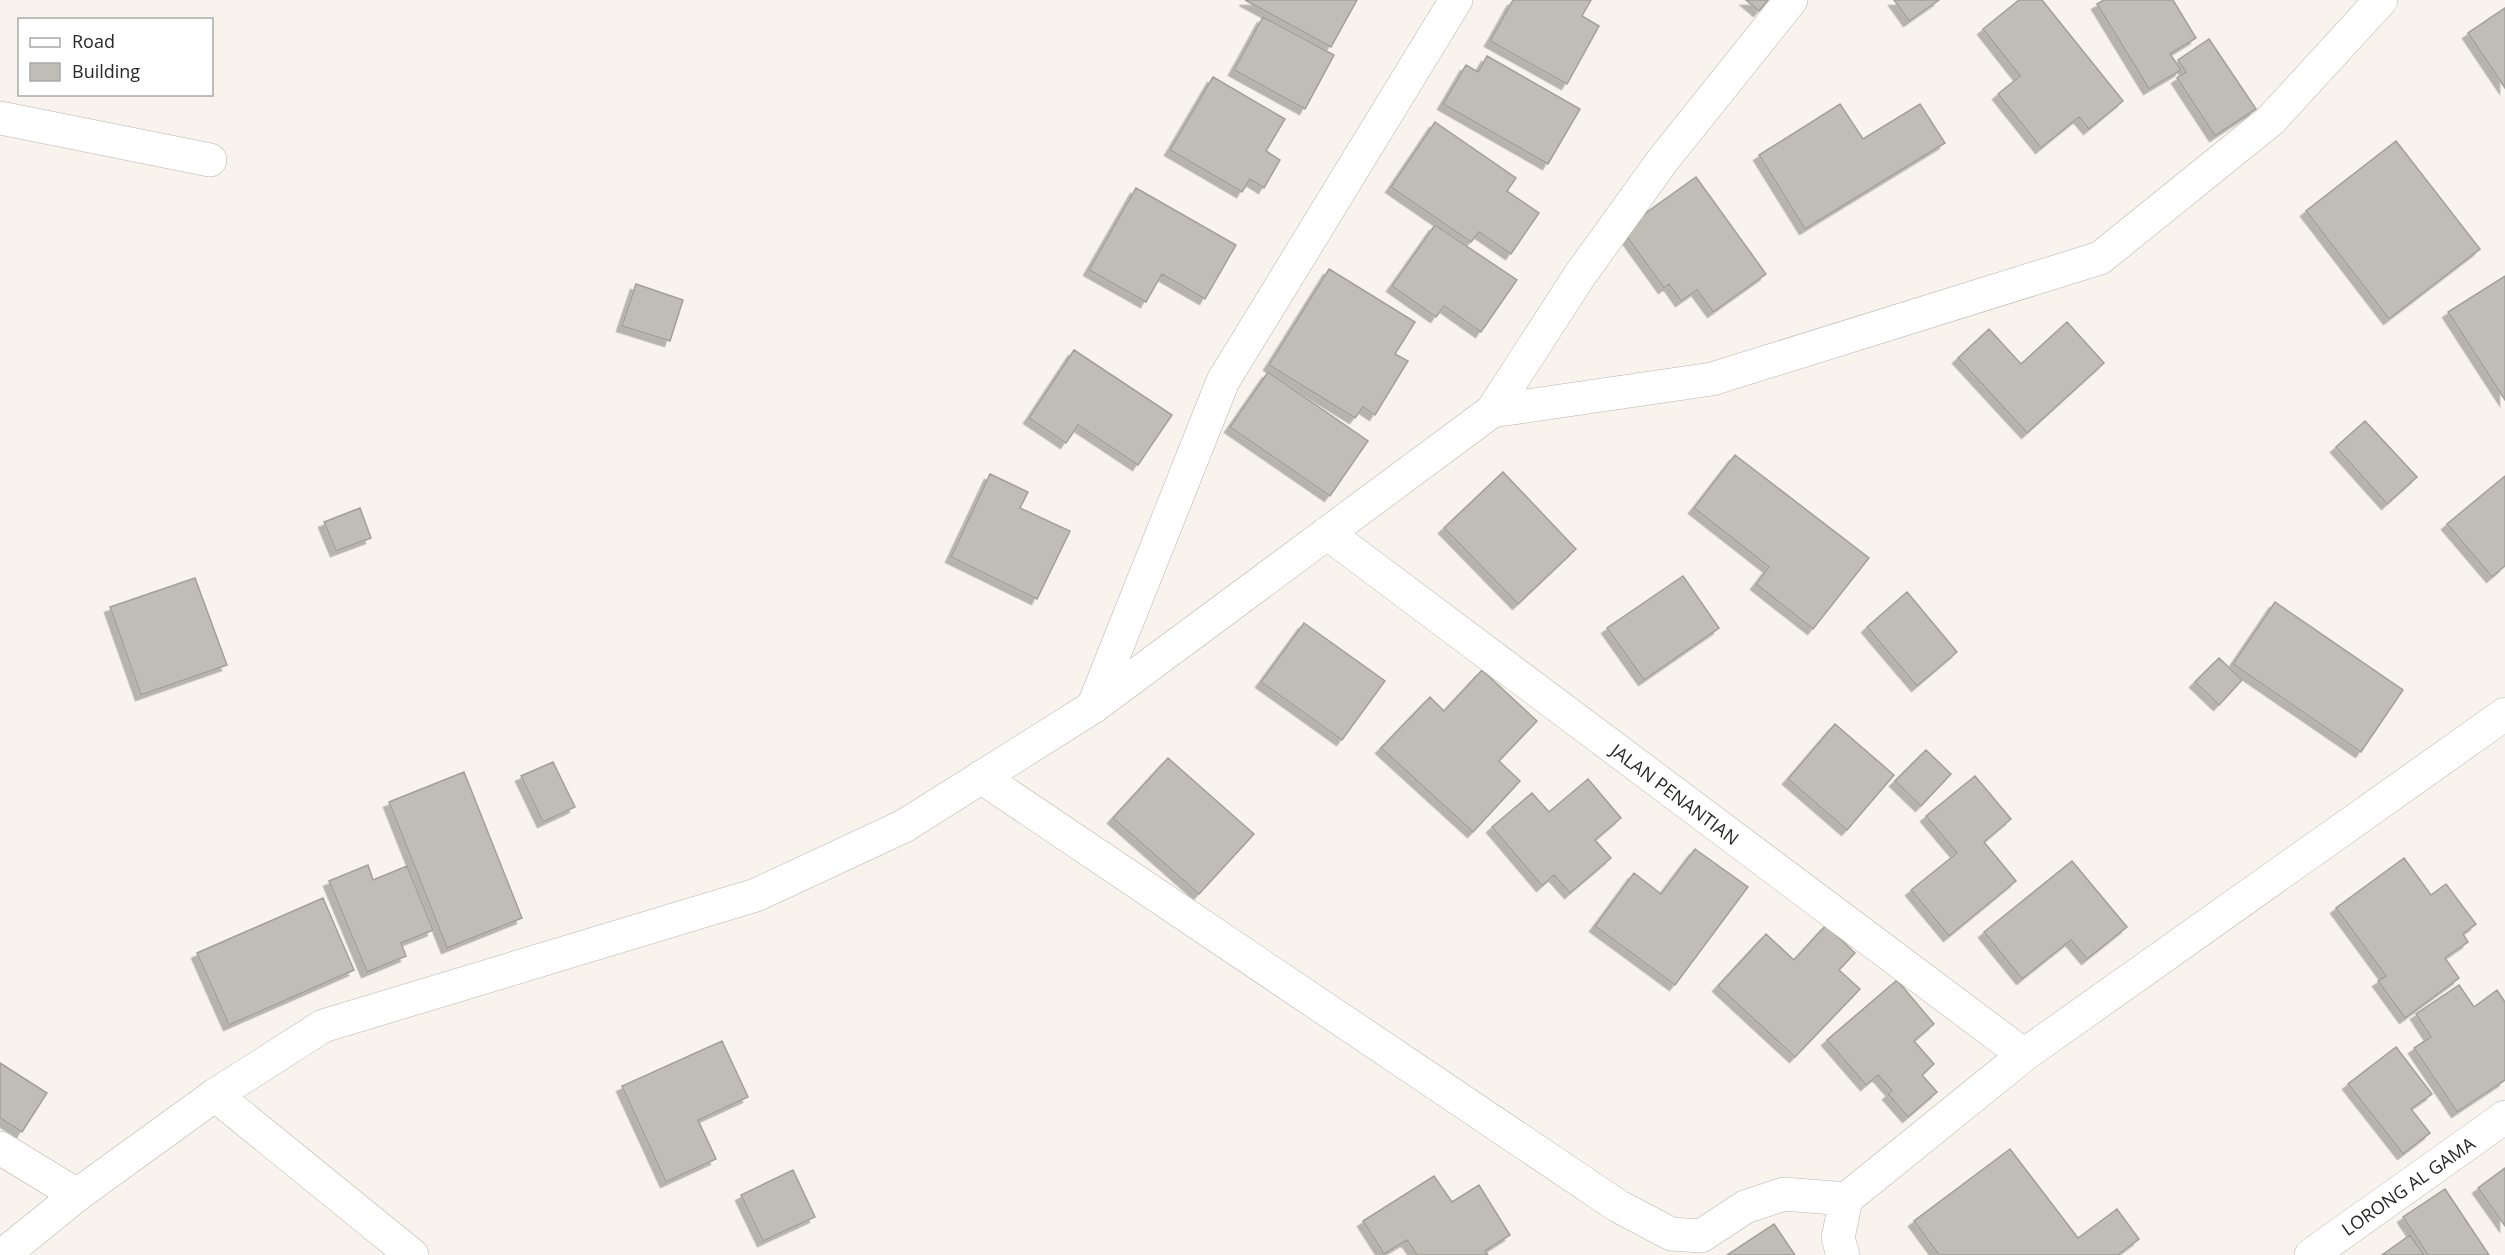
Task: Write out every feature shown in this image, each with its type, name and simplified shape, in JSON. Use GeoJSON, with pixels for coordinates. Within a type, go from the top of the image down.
{"type":"FeatureCollection","features":[{"type":"Feature","properties":{"kind":"street"},"geometry":{"type":"LineString","coordinates":[[1093,707],[1223,381],[1456,0]]}},
{"type":"Feature","properties":{"kind":"street"},"geometry":{"type":"LineString","coordinates":[[3,1255],[78,1195],[214,1095],[323,1026],[756,895],[904,826],[1093,707],[1492,411],[1580,275],[1663,160],[1791,0]]}},
{"type":"Feature","properties":{"kind":"street"},"geometry":{"type":"LineString","coordinates":[[1492,411],[1712,379],[2100,258],[2271,120],[2381,0]]}},
{"type":"Feature","properties":{"kind":"street"},"geometry":{"type":"LineString","coordinates":[[0,118],[210,160]]}},
{"type":"Feature","properties":{"kind":"street","name":"JALAN PENANTIAN"},"geometry":{"type":"LineString","coordinates":[[1327,533],[2024,1055]]}},
{"type":"Feature","properties":{"kind":"street"},"geometry":{"type":"LineString","coordinates":[[1843,1255],[1838,1238],[1846,1199],[2024,1055],[2505,714]]}},
{"type":"Feature","properties":{"kind":"street"},"geometry":{"type":"LineString","coordinates":[[981,777],[1618,1206],[1671,1234],[1701,1236],[1745,1207],[1784,1194],[1846,1199]]}},
{"type":"Feature","properties":{"kind":"street"},"geometry":{"type":"LineString","coordinates":[[214,1095],[412,1255]]}},
{"type":"Feature","properties":{"kind":"street","name":"LORONG AL GAMA"},"geometry":{"type":"LineString","coordinates":[[2311,1255],[2505,1117]]}},
{"type":"Feature","properties":{"kind":"street"},"geometry":{"type":"LineString","coordinates":[[0,1148],[78,1195]]}},
{"type":"Feature","properties":{"kind":"building"},"geometry":{"type":"Polygon","coordinates":[[[1245,0],[1357,0],[1331,47],[1245,0]]]}},
{"type":"Feature","properties":{"kind":"building"},"geometry":{"type":"Polygon","coordinates":[[[1513,0],[1591,0],[1582,16],[1599,26],[1567,84],[1490,41],[1513,0]]]}},
{"type":"Feature","properties":{"kind":"building"},"geometry":{"type":"Polygon","coordinates":[[[1746,0],[1768,0],[1759,11],[1746,0]]]}},
{"type":"Feature","properties":{"kind":"building"},"geometry":{"type":"Polygon","coordinates":[[[1894,0],[1939,0],[1909,21],[1894,0]]]}},
{"type":"Feature","properties":{"kind":"building"},"geometry":{"type":"Polygon","coordinates":[[[2019,0],[2042,0],[2123,101],[2089,129],[2079,117],[2041,148],[1998,94],[2020,76],[1983,29],[2019,0]]]}},
{"type":"Feature","properties":{"kind":"building"},"geometry":{"type":"Polygon","coordinates":[[[2104,0],[2173,0],[2196,38],[2170,54],[2181,70],[2149,89],[2097,4],[2104,0]]]}},
{"type":"Feature","properties":{"kind":"building"},"geometry":{"type":"Polygon","coordinates":[[[2505,8],[2505,88],[2468,33],[2505,8]]]}},
{"type":"Feature","properties":{"kind":"building"},"geometry":{"type":"Polygon","coordinates":[[[1263,17],[1334,55],[1305,109],[1234,70],[1263,17]]]}},
{"type":"Feature","properties":{"kind":"building"},"geometry":{"type":"Polygon","coordinates":[[[2209,39],[2256,109],[2215,136],[2177,78],[2186,72],[2178,60],[2209,39]]]}},
{"type":"Feature","properties":{"kind":"building"},"geometry":{"type":"Polygon","coordinates":[[[1487,56],[1580,109],[1548,164],[1443,104],[1466,65],[1478,72],[1487,56]]]}},
{"type":"Feature","properties":{"kind":"building"},"geometry":{"type":"Polygon","coordinates":[[[1213,77],[1285,119],[1266,151],[1280,160],[1264,188],[1250,179],[1242,192],[1170,150],[1213,77]]]}},
{"type":"Feature","properties":{"kind":"building"},"geometry":{"type":"Polygon","coordinates":[[[1840,104],[1863,139],[1920,104],[1945,143],[1805,229],[1759,155],[1840,104]]]}},
{"type":"Feature","properties":{"kind":"building"},"geometry":{"type":"Polygon","coordinates":[[[1435,122],[1516,178],[1507,191],[1539,213],[1511,254],[1479,232],[1471,242],[1391,187],[1435,122]]]}},
{"type":"Feature","properties":{"kind":"building"},"geometry":{"type":"Polygon","coordinates":[[[2396,141],[2480,249],[2389,319],[2306,211],[2396,141]]]}},
{"type":"Feature","properties":{"kind":"building"},"geometry":{"type":"Polygon","coordinates":[[[1696,177],[1766,274],[1713,312],[1697,290],[1681,301],[1669,284],[1664,288],[1622,230],[1696,177]]]}},
{"type":"Feature","properties":{"kind":"building"},"geometry":{"type":"Polygon","coordinates":[[[1136,188],[1236,245],[1205,299],[1162,274],[1146,302],[1089,270],[1136,188]]]}},
{"type":"Feature","properties":{"kind":"building"},"geometry":{"type":"Polygon","coordinates":[[[1435,225],[1517,280],[1481,332],[1444,306],[1436,317],[1392,286],[1435,225]]]}},
{"type":"Feature","properties":{"kind":"building"},"geometry":{"type":"Polygon","coordinates":[[[1329,269],[1415,322],[1395,354],[1408,361],[1375,415],[1363,407],[1355,418],[1269,365],[1329,269]]]}},
{"type":"Feature","properties":{"kind":"building"},"geometry":{"type":"Polygon","coordinates":[[[2505,276],[2505,400],[2448,312],[2505,276]]]}},
{"type":"Feature","properties":{"kind":"building"},"geometry":{"type":"Polygon","coordinates":[[[636,284],[683,300],[670,341],[622,326],[636,284]]]}},
{"type":"Feature","properties":{"kind":"building"},"geometry":{"type":"Polygon","coordinates":[[[2067,322],[2104,363],[2027,433],[1958,358],[1989,329],[2021,364],[2067,322]]]}},
{"type":"Feature","properties":{"kind":"building"},"geometry":{"type":"Polygon","coordinates":[[[1074,350],[1172,415],[1138,465],[1078,425],[1066,443],[1029,418],[1074,350]]]}},
{"type":"Feature","properties":{"kind":"building"},"geometry":{"type":"Polygon","coordinates":[[[1268,372],[1368,441],[1330,496],[1230,427],[1268,372]]]}},
{"type":"Feature","properties":{"kind":"building"},"geometry":{"type":"Polygon","coordinates":[[[2365,421],[2417,477],[2387,504],[2336,447],[2365,421]]]}},
{"type":"Feature","properties":{"kind":"building"},"geometry":{"type":"Polygon","coordinates":[[[1735,455],[1869,558],[1813,629],[1756,584],[1769,567],[1694,508],[1735,455]]]}},
{"type":"Feature","properties":{"kind":"building"},"geometry":{"type":"Polygon","coordinates":[[[1503,472],[1576,549],[1518,604],[1444,528],[1503,472]]]}},
{"type":"Feature","properties":{"kind":"building"},"geometry":{"type":"Polygon","coordinates":[[[990,474],[1028,492],[1020,508],[1070,531],[1037,599],[951,557],[990,474]]]}},
{"type":"Feature","properties":{"kind":"building"},"geometry":{"type":"Polygon","coordinates":[[[2505,476],[2505,566],[2492,577],[2447,524],[2505,476]]]}},
{"type":"Feature","properties":{"kind":"building"},"geometry":{"type":"Polygon","coordinates":[[[360,508],[371,538],[336,551],[324,522],[360,508]]]}},
{"type":"Feature","properties":{"kind":"building"},"geometry":{"type":"Polygon","coordinates":[[[1683,576],[1719,628],[1644,680],[1607,628],[1683,576]]]}},
{"type":"Feature","properties":{"kind":"building"},"geometry":{"type":"Polygon","coordinates":[[[195,578],[227,665],[141,695],[110,607],[195,578]]]}},
{"type":"Feature","properties":{"kind":"building"},"geometry":{"type":"Polygon","coordinates":[[[1907,592],[1957,652],[1917,686],[1867,627],[1907,592]]]}},
{"type":"Feature","properties":{"kind":"building"},"geometry":{"type":"Polygon","coordinates":[[[2275,602],[2403,690],[2361,752],[2233,664],[2275,602]]]}},
{"type":"Feature","properties":{"kind":"building"},"geometry":{"type":"Polygon","coordinates":[[[1304,623],[1385,681],[1342,740],[1261,682],[1304,623]]]}},
{"type":"Feature","properties":{"kind":"building"},"geometry":{"type":"Polygon","coordinates":[[[2219,658],[2242,680],[2219,705],[2195,682],[2219,658]]]}},
{"type":"Feature","properties":{"kind":"building"},"geometry":{"type":"Polygon","coordinates":[[[1482,670],[1537,721],[1499,761],[1520,781],[1473,832],[1381,748],[1430,697],[1444,711],[1482,670]]]}},
{"type":"Feature","properties":{"kind":"building"},"geometry":{"type":"Polygon","coordinates":[[[1835,724],[1894,775],[1847,830],[1788,779],[1835,724]]]}},
{"type":"Feature","properties":{"kind":"building"},"geometry":{"type":"Polygon","coordinates":[[[1926,750],[1951,774],[1921,806],[1895,781],[1926,750]]]}},
{"type":"Feature","properties":{"kind":"building"},"geometry":{"type":"Polygon","coordinates":[[[1168,758],[1254,834],[1199,894],[1113,818],[1168,758]]]}},
{"type":"Feature","properties":{"kind":"building"},"geometry":{"type":"Polygon","coordinates":[[[553,762],[575,807],[543,822],[521,776],[553,762]]]}},
{"type":"Feature","properties":{"kind":"building"},"geometry":{"type":"Polygon","coordinates":[[[464,772],[522,918],[447,948],[389,802],[464,772]]]}},
{"type":"Feature","properties":{"kind":"building"},"geometry":{"type":"Polygon","coordinates":[[[1975,776],[2011,819],[1984,842],[2016,881],[1949,936],[1911,890],[1957,853],[1926,816],[1975,776]]]}},
{"type":"Feature","properties":{"kind":"building"},"geometry":{"type":"Polygon","coordinates":[[[1588,779],[1621,818],[1595,840],[1611,858],[1570,893],[1554,875],[1542,886],[1492,827],[1532,793],[1549,812],[1588,779]]]}},
{"type":"Feature","properties":{"kind":"building"},"geometry":{"type":"Polygon","coordinates":[[[1695,849],[1748,887],[1675,985],[1595,926],[1634,873],[1661,894],[1695,849]]]}},
{"type":"Feature","properties":{"kind":"building"},"geometry":{"type":"Polygon","coordinates":[[[2404,858],[2431,895],[2446,884],[2476,924],[2463,934],[2468,942],[2445,958],[2459,978],[2405,1018],[2378,981],[2386,976],[2336,908],[2404,858]]]}},
{"type":"Feature","properties":{"kind":"building"},"geometry":{"type":"Polygon","coordinates":[[[2072,861],[2127,927],[2087,959],[2071,940],[2022,979],[1984,932],[2072,861]]]}},
{"type":"Feature","properties":{"kind":"building"},"geometry":{"type":"Polygon","coordinates":[[[368,865],[373,880],[407,866],[433,930],[401,943],[406,956],[367,972],[329,881],[368,865]]]}},
{"type":"Feature","properties":{"kind":"building"},"geometry":{"type":"Polygon","coordinates":[[[323,898],[354,970],[229,1025],[197,953],[323,898]]]}},
{"type":"Feature","properties":{"kind":"building"},"geometry":{"type":"Polygon","coordinates":[[[1826,925],[1855,953],[1839,970],[1860,989],[1795,1057],[1718,986],[1766,934],[1794,960],[1826,925]]]}},
{"type":"Feature","properties":{"kind":"building"},"geometry":{"type":"Polygon","coordinates":[[[1897,980],[1934,1024],[1914,1041],[1934,1064],[1922,1075],[1937,1092],[1908,1117],[1888,1094],[1892,1091],[1878,1075],[1866,1085],[1827,1040],[1897,980]]]}},
{"type":"Feature","properties":{"kind":"building"},"geometry":{"type":"Polygon","coordinates":[[[2459,985],[2474,1007],[2497,990],[2505,1002],[2505,1080],[2457,1112],[2414,1048],[2431,1037],[2416,1014],[2459,985]]]}},
{"type":"Feature","properties":{"kind":"building"},"geometry":{"type":"Polygon","coordinates":[[[722,1041],[748,1097],[698,1120],[716,1159],[666,1182],[622,1086],[722,1041]]]}},
{"type":"Feature","properties":{"kind":"building"},"geometry":{"type":"Polygon","coordinates":[[[2396,1047],[2432,1094],[2411,1109],[2430,1133],[2403,1154],[2348,1084],[2396,1047]]]}},
{"type":"Feature","properties":{"kind":"building"},"geometry":{"type":"Polygon","coordinates":[[[0,1063],[47,1093],[22,1132],[0,1118],[0,1063]]]}},
{"type":"Feature","properties":{"kind":"building"},"geometry":{"type":"Polygon","coordinates":[[[2010,1149],[2078,1238],[2117,1209],[2139,1239],[2118,1255],[1939,1255],[1914,1221],[2010,1149]]]}},
{"type":"Feature","properties":{"kind":"building"},"geometry":{"type":"Polygon","coordinates":[[[2505,1168],[2505,1226],[2478,1188],[2505,1168]]]}},
{"type":"Feature","properties":{"kind":"building"},"geometry":{"type":"Polygon","coordinates":[[[793,1170],[815,1217],[763,1241],[741,1195],[793,1170]]]}},
{"type":"Feature","properties":{"kind":"building"},"geometry":{"type":"Polygon","coordinates":[[[1434,1176],[1452,1202],[1479,1185],[1510,1235],[1485,1251],[1488,1255],[1417,1255],[1407,1240],[1384,1254],[1363,1221],[1434,1176]]]}},
{"type":"Feature","properties":{"kind":"building"},"geometry":{"type":"Polygon","coordinates":[[[2445,1189],[2489,1255],[2428,1255],[2403,1217],[2445,1189]]]}},
{"type":"Feature","properties":{"kind":"building"},"geometry":{"type":"Polygon","coordinates":[[[1774,1224],[1795,1255],[1727,1255],[1774,1224]]]}},
{"type":"Feature","properties":{"kind":"building"},"geometry":{"type":"Polygon","coordinates":[[[2410,1235],[2424,1255],[2382,1255],[2410,1235]]]}}]}
